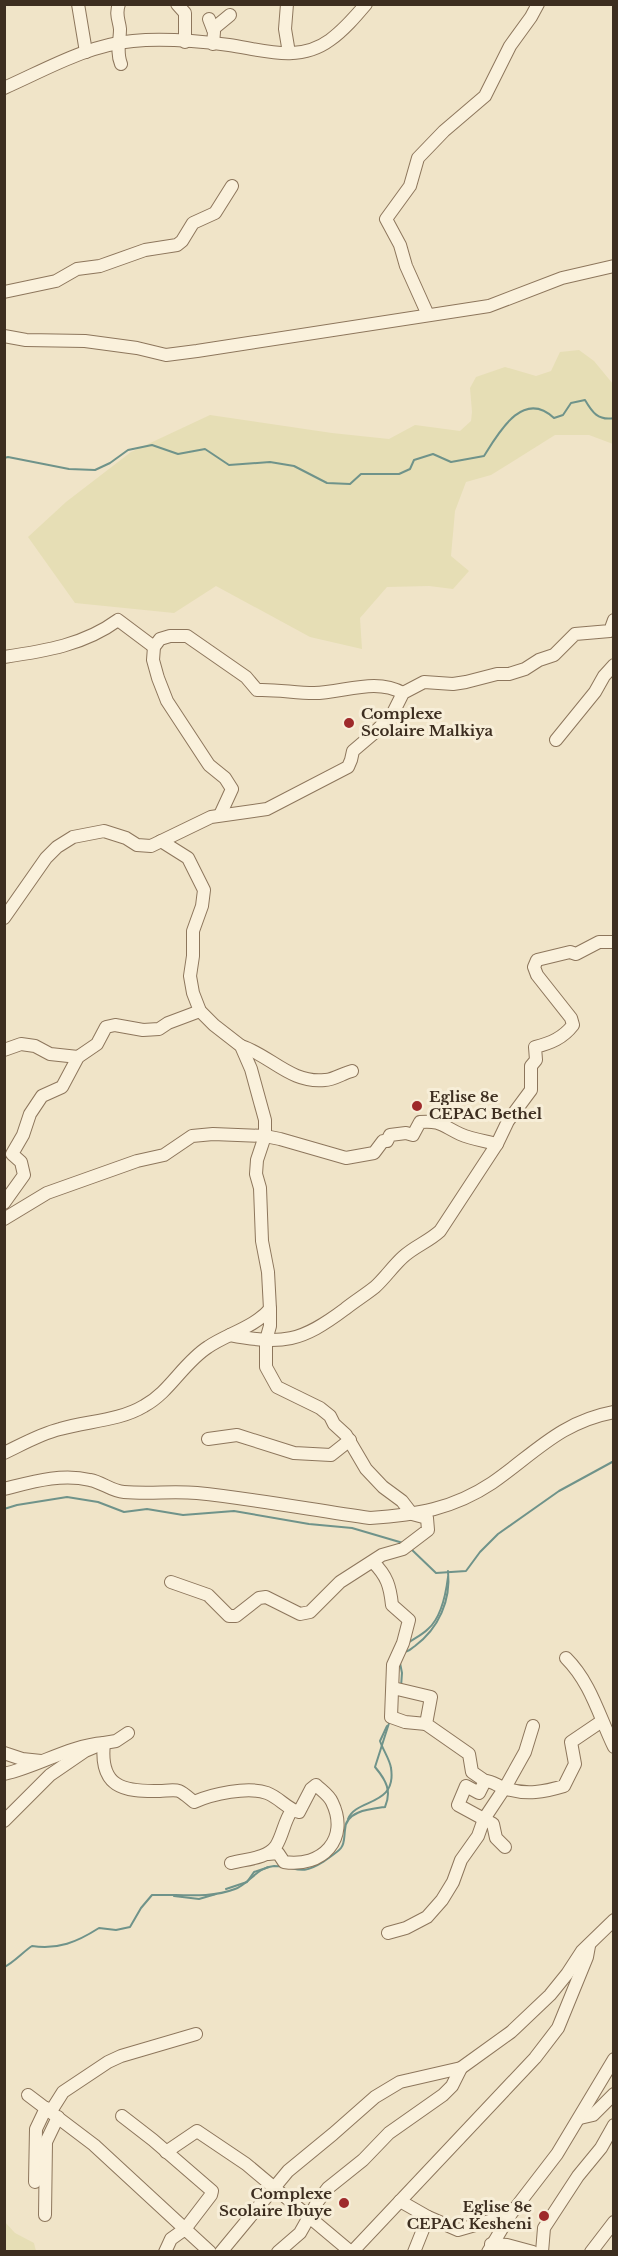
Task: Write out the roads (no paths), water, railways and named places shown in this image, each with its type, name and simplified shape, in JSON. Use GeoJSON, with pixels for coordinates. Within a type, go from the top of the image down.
{"type":"FeatureCollection","features":[{"type":"Feature","properties":{"kind":"street"},"geometry":{"type":"LineString","coordinates":[[78,4],[86,52]]}},
{"type":"Feature","properties":{"kind":"street"},"geometry":{"type":"LineString","coordinates":[[119,4],[117,11],[120,31],[118,44],[121,64]]}},
{"type":"Feature","properties":{"kind":"street"},"geometry":{"type":"LineString","coordinates":[[177,4],[185,13],[185,42]]}},
{"type":"Feature","properties":{"kind":"street"},"geometry":{"type":"LineString","coordinates":[[287,4],[285,29],[289,53]]}},
{"type":"Feature","properties":{"kind":"street"},"geometry":{"type":"LineString","coordinates":[[4,88],[86,52],[132,41],[213,44],[273,54],[316,48],[330,41],[366,4]]}},
{"type":"Feature","properties":{"kind":"street"},"geometry":{"type":"LineString","coordinates":[[428,315],[406,266],[400,245],[386,219],[410,186],[418,158],[444,130],[485,96],[510,46],[538,4]]}},
{"type":"Feature","properties":{"kind":"street"},"geometry":{"type":"LineString","coordinates":[[213,44],[211,24],[230,15]]}},
{"type":"Feature","properties":{"kind":"street"},"geometry":{"type":"LineString","coordinates":[[4,292],[56,281],[77,269],[100,266],[145,250],[177,245],[193,223],[215,213],[232,186]]}},
{"type":"Feature","properties":{"kind":"street"},"geometry":{"type":"LineString","coordinates":[[4,336],[26,340],[85,341],[137,348],[166,355],[383,324],[489,306],[562,278],[614,266]]}},
{"type":"Feature","properties":{"kind":"street"},"geometry":{"type":"LineString","coordinates":[[4,657],[38,652],[82,641],[103,631],[118,620],[154,647]]}},
{"type":"Feature","properties":{"kind":"street"},"geometry":{"type":"LineString","coordinates":[[4,918],[46,858],[57,847],[73,837],[104,831],[126,838],[143,847],[151,846],[220,814],[267,809],[348,767],[352,751],[392,715],[403,693],[424,681],[465,682],[525,669],[539,660],[554,655],[575,634],[610,631],[614,620]]}},
{"type":"Feature","properties":{"kind":"street"},"geometry":{"type":"LineString","coordinates":[[220,814],[232,789],[225,778],[209,765],[167,701],[153,660],[154,647],[160,639],[170,636],[187,636],[246,678],[257,690],[328,693],[367,685],[403,693]]}},
{"type":"Feature","properties":{"kind":"street"},"geometry":{"type":"LineString","coordinates":[[556,740],[614,665]]}},
{"type":"Feature","properties":{"kind":"street"},"geometry":{"type":"LineString","coordinates":[[161,841],[188,858],[204,890],[202,906],[193,931],[190,976],[192,993],[200,1011],[241,1046],[254,1050],[271,1063],[298,1077],[327,1080],[352,1071]]}},
{"type":"Feature","properties":{"kind":"street"},"geometry":{"type":"LineString","coordinates":[[230,1335],[266,1340],[300,1336],[315,1330],[375,1286],[415,1247],[428,1242],[450,1218],[497,1144],[508,1121],[531,1090],[531,1066],[536,1060],[535,1047],[554,1042],[567,1033],[573,1025],[571,1018],[537,975],[534,967],[537,960],[570,952],[576,954],[599,942],[614,942]]}},
{"type":"Feature","properties":{"kind":"street"},"geometry":{"type":"LineString","coordinates":[[4,1203],[24,1175],[21,1162],[12,1154],[23,1135],[30,1114],[42,1096],[62,1087],[78,1057],[97,1044],[106,1027],[114,1025],[159,1029],[177,1018],[200,1011]]}},
{"type":"Feature","properties":{"kind":"street"},"geometry":{"type":"LineString","coordinates":[[4,1050],[21,1044],[35,1046],[50,1054],[78,1057]]}},
{"type":"Feature","properties":{"kind":"street"},"geometry":{"type":"LineString","coordinates":[[171,1582],[208,1595],[229,1616],[236,1616],[259,1598],[266,1597],[300,1614],[310,1612],[340,1582],[382,1555],[407,1546],[428,1530],[427,1518],[412,1514],[402,1501],[383,1487],[366,1469],[350,1440],[320,1408],[277,1387],[266,1367],[266,1340],[270,1326],[270,1309],[268,1272],[262,1240],[260,1188],[256,1174],[257,1160],[265,1136],[261,1101],[241,1046]]}},
{"type":"Feature","properties":{"kind":"street"},"geometry":{"type":"LineString","coordinates":[[4,1219],[47,1193],[137,1161],[164,1155],[192,1136],[213,1134],[280,1138],[346,1158],[374,1153],[383,1141],[387,1142],[390,1135],[406,1133],[413,1135],[420,1122],[433,1120],[447,1125],[460,1134],[497,1144]]}},
{"type":"Feature","properties":{"kind":"street"},"geometry":{"type":"LineString","coordinates":[[4,1453],[61,1428],[119,1416],[144,1406],[164,1390],[195,1354],[262,1319],[270,1309]]}},
{"type":"Feature","properties":{"kind":"street"},"geometry":{"type":"LineString","coordinates":[[4,1489],[48,1479],[81,1478],[121,1492],[195,1493],[370,1518],[412,1514],[432,1511],[470,1495],[491,1483],[566,1428],[589,1418],[614,1412]]}},
{"type":"Feature","properties":{"kind":"street"},"geometry":{"type":"LineString","coordinates":[[208,1439],[237,1435],[294,1453],[331,1455],[350,1440]]}},
{"type":"Feature","properties":{"kind":"street"},"geometry":{"type":"LineString","coordinates":[[373,1562],[387,1578],[392,1605],[409,1620],[403,1643],[393,1665],[392,1717],[405,1722],[426,1724],[469,1754],[472,1772],[485,1781],[492,1781],[504,1789],[534,1794],[564,1786],[575,1764],[572,1742],[602,1721]]}},
{"type":"Feature","properties":{"kind":"street"},"geometry":{"type":"LineString","coordinates":[[566,1658],[579,1671],[597,1705],[614,1747]]}},
{"type":"Feature","properties":{"kind":"street"},"geometry":{"type":"LineString","coordinates":[[393,1688],[431,1697],[426,1724]]}},
{"type":"Feature","properties":{"kind":"street"},"geometry":{"type":"LineString","coordinates":[[388,1933],[406,1928],[427,1917],[442,1900],[453,1882],[461,1860],[478,1836],[484,1819],[525,1752],[533,1726]]}},
{"type":"Feature","properties":{"kind":"street"},"geometry":{"type":"LineString","coordinates":[[4,1774],[79,1746],[116,1741],[128,1733]]}},
{"type":"Feature","properties":{"kind":"street"},"geometry":{"type":"LineString","coordinates":[[4,1821],[13,1815],[43,1781],[85,1751],[104,1743]]}},
{"type":"Feature","properties":{"kind":"street"},"geometry":{"type":"LineString","coordinates":[[104,1743],[103,1762],[109,1776],[118,1786],[136,1791],[178,1791],[194,1802],[210,1795],[256,1790],[279,1799],[291,1810],[299,1812],[311,1789],[316,1785],[329,1796],[338,1820],[337,1834],[330,1848],[319,1857],[305,1863],[284,1862],[278,1853],[231,1863]]}},
{"type":"Feature","properties":{"kind":"street"},"geometry":{"type":"LineString","coordinates":[[4,1753],[22,1759],[72,1761]]}},
{"type":"Feature","properties":{"kind":"street"},"geometry":{"type":"LineString","coordinates":[[485,1781],[479,1793],[466,1786],[458,1804],[493,1824],[496,1839],[505,1847]]}},
{"type":"Feature","properties":{"kind":"street"},"geometry":{"type":"LineString","coordinates":[[268,1854],[275,1847],[291,1810]]}},
{"type":"Feature","properties":{"kind":"street"},"geometry":{"type":"LineString","coordinates":[[221,2252],[288,2171],[383,2091],[400,2082],[448,2073],[461,2068],[511,2032],[550,1995],[590,1942],[614,1920]]}},
{"type":"Feature","properties":{"kind":"street"},"geometry":{"type":"LineString","coordinates":[[166,2152],[197,2131],[246,2163],[352,2252],[535,2058],[558,2028],[587,1958],[590,1942]]}},
{"type":"Feature","properties":{"kind":"street"},"geometry":{"type":"LineString","coordinates":[[35,2182],[36,2129],[52,2112],[63,2092],[120,2056],[196,2034]]}},
{"type":"Feature","properties":{"kind":"street"},"geometry":{"type":"LineString","coordinates":[[490,2248],[510,2215],[557,2154],[614,2059]]}},
{"type":"Feature","properties":{"kind":"street"},"geometry":{"type":"LineString","coordinates":[[278,2252],[300,2233],[328,2188],[363,2160],[389,2133],[443,2095],[452,2086],[461,2068]]}},
{"type":"Feature","properties":{"kind":"street"},"geometry":{"type":"LineString","coordinates":[[580,2118],[593,2115],[614,2094]]}},
{"type":"Feature","properties":{"kind":"street"},"geometry":{"type":"LineString","coordinates":[[28,2095],[94,2145],[210,2252]]}},
{"type":"Feature","properties":{"kind":"street"},"geometry":{"type":"LineString","coordinates":[[45,2215],[46,2142],[52,2112]]}},
{"type":"Feature","properties":{"kind":"street"},"geometry":{"type":"LineString","coordinates":[[122,2116],[212,2191],[185,2229],[171,2239],[165,2252]]}},
{"type":"Feature","properties":{"kind":"street"},"geometry":{"type":"LineString","coordinates":[[543,2252],[544,2228],[578,2176],[601,2148],[614,2125]]}},
{"type":"Feature","properties":{"kind":"street"},"geometry":{"type":"LineString","coordinates":[[400,2201],[450,2229],[458,2230],[510,2215]]}},
{"type":"Feature","properties":{"kind":"street"},"geometry":{"type":"LineString","coordinates":[[414,2252],[428,2217]]}},
{"type":"Feature","properties":{"kind":"street"},"geometry":{"type":"LineString","coordinates":[[591,2252],[614,2222]]}},
{"type":"Feature","properties":{"kind":"street"},"geometry":{"type":"LineString","coordinates":[[490,2248],[507,2245],[533,2252]]}},
{"type":"Feature","properties":{"kind":"waterway"},"geometry":{"type":"LineString","coordinates":[[4,458],[69,469],[95,470],[128,450],[152,445],[178,454],[205,449],[229,465],[270,462],[294,466],[327,483],[350,484],[361,474],[399,474],[410,469],[414,460],[433,454],[451,462],[484,456],[513,417],[532,408],[543,410],[554,418],[563,415],[571,403],[585,400],[596,415],[608,419],[614,418]]}},
{"type":"Feature","properties":{"kind":"waterway"},"geometry":{"type":"LineString","coordinates":[[410,1548],[436,1573],[466,1571],[480,1552],[498,1534],[559,1491],[614,1461]]}},
{"type":"Feature","properties":{"kind":"waterway"},"geometry":{"type":"LineString","coordinates":[[4,1509],[67,1497],[98,1502],[124,1512],[147,1509],[183,1515],[234,1511],[309,1524],[352,1528],[403,1543]]}},
{"type":"Feature","properties":{"kind":"waterway"},"geometry":{"type":"LineString","coordinates":[[403,1652],[410,1650],[423,1639],[437,1622],[445,1603],[448,1571]]}},
{"type":"Feature","properties":{"kind":"waterway"},"geometry":{"type":"LineString","coordinates":[[408,1643],[433,1624],[440,1612],[448,1577]]}},
{"type":"Feature","properties":{"kind":"waterway"},"geometry":{"type":"LineString","coordinates":[[400,1663],[401,1687]]}},
{"type":"Feature","properties":{"kind":"waterway"},"geometry":{"type":"LineString","coordinates":[[4,1967],[32,1946],[59,1946],[99,1928],[116,1930],[130,1927],[152,1895],[215,1894],[240,1887],[268,1867],[282,1866],[303,1870],[323,1862],[342,1846],[349,1819],[359,1812],[385,1807],[388,1796],[387,1786],[375,1767],[390,1720]]}},
{"type":"Feature","properties":{"kind":"waterway"},"geometry":{"type":"LineString","coordinates":[[348,1819],[352,1812],[382,1796],[388,1789],[391,1781],[391,1768],[380,1741],[387,1726]]}},
{"type":"Feature","properties":{"kind":"waterway"},"geometry":{"type":"LineString","coordinates":[[226,1889],[247,1882],[254,1872],[269,1867]]}},
{"type":"Feature","properties":{"kind":"waterway"},"geometry":{"type":"LineString","coordinates":[[174,1896],[199,1899],[216,1894]]}},
{"type":"Feature","properties":{"kind":"place","name":"Complexe Scolaire Malkiya"},"geometry":{"type":"Point","coordinates":[349,723]}},
{"type":"Feature","properties":{"kind":"place","name":"Eglise 8e CEPAC Bethel"},"geometry":{"type":"Point","coordinates":[417,1106]}},
{"type":"Feature","properties":{"kind":"place","name":"Complexe Scolaire Ibuye"},"geometry":{"type":"Point","coordinates":[344,2203]}},
{"type":"Feature","properties":{"kind":"place","name":"Eglise 8e CEPAC Kesheni"},"geometry":{"type":"Point","coordinates":[544,2216]}}]}
